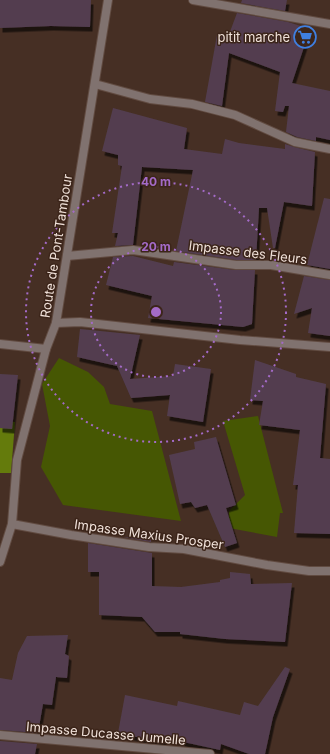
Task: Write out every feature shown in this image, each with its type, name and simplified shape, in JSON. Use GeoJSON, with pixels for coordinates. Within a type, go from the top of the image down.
{"type":"FeatureCollection","features":[{"type":"Feature","properties":{"kind":"street","name":"Route de Pont-Tambour"},"geometry":{"type":"LineString","coordinates":[[0,562],[12,524],[17,460],[46,349],[56,323],[108,0]]}},
{"type":"Feature","properties":{"kind":"street"},"geometry":{"type":"LineString","coordinates":[[193,0],[330,24]]}},
{"type":"Feature","properties":{"kind":"street"},"geometry":{"type":"LineString","coordinates":[[95,84],[150,99],[192,104],[235,115],[295,142],[330,149]]}},
{"type":"Feature","properties":{"kind":"street","name":"Impasse des Fleurs"},"geometry":{"type":"LineString","coordinates":[[67,256],[133,250],[236,265],[271,265],[330,275]]}},
{"type":"Feature","properties":{"kind":"street"},"geometry":{"type":"LineString","coordinates":[[56,323],[80,322],[240,340],[330,347]]}},
{"type":"Feature","properties":{"kind":"street"},"geometry":{"type":"LineString","coordinates":[[0,344],[46,349]]}},
{"type":"Feature","properties":{"kind":"street","name":"Impasse Maxius Prosper"},"geometry":{"type":"LineString","coordinates":[[12,524],[149,547],[184,549],[309,572],[330,571]]}},
{"type":"Feature","properties":{"kind":"street","name":"Impasse Ducasse Jumelle"},"geometry":{"type":"LineString","coordinates":[[0,735],[210,754]]}},
{"type":"Feature","properties":{"kind":"green space"},"geometry":{"type":"Polygon","coordinates":[[[59,358],[88,372],[104,387],[110,404],[152,411],[181,521],[63,505],[41,467],[50,426],[42,384],[59,358]]]}},
{"type":"Feature","properties":{"kind":"green space"},"geometry":{"type":"Polygon","coordinates":[[[258,416],[283,513],[280,513],[277,537],[229,528],[229,511],[245,495],[223,421],[258,416]]]}},
{"type":"Feature","properties":{"kind":"green space"},"geometry":{"type":"Polygon","coordinates":[[[0,421],[15,422],[11,473],[0,473],[0,421]]]}},
{"type":"Feature","properties":{"kind":"building"},"geometry":{"type":"Polygon","coordinates":[[[0,0],[91,0],[90,27],[51,26],[0,28],[0,0]]]}},
{"type":"Feature","properties":{"kind":"building"},"geometry":{"type":"Polygon","coordinates":[[[242,0],[287,0],[285,11],[241,3],[242,0]]]}},
{"type":"Feature","properties":{"kind":"building"},"geometry":{"type":"Polygon","coordinates":[[[237,13],[288,22],[310,29],[292,83],[330,91],[330,140],[316,137],[316,141],[297,137],[286,132],[289,106],[285,106],[283,112],[275,111],[280,72],[229,53],[222,106],[205,102],[217,35],[228,37],[237,13]]]}},
{"type":"Feature","properties":{"kind":"building"},"geometry":{"type":"Polygon","coordinates":[[[113,108],[187,128],[184,149],[222,154],[225,139],[239,143],[285,149],[285,144],[315,152],[312,206],[284,202],[275,248],[273,248],[267,208],[259,208],[256,260],[236,260],[176,251],[193,170],[142,167],[133,245],[115,246],[118,233],[112,233],[122,166],[118,165],[118,155],[102,151],[113,108]]]}},
{"type":"Feature","properties":{"kind":"building"},"geometry":{"type":"Polygon","coordinates":[[[324,198],[330,199],[330,269],[307,265],[324,198]]]}},
{"type":"Feature","properties":{"kind":"building"},"geometry":{"type":"Polygon","coordinates":[[[133,256],[173,266],[174,262],[235,270],[255,270],[252,324],[243,327],[148,318],[152,296],[106,285],[113,257],[133,256]]]}},
{"type":"Feature","properties":{"kind":"building"},"geometry":{"type":"Polygon","coordinates":[[[304,276],[330,280],[330,336],[308,333],[312,308],[294,314],[304,276]]]}},
{"type":"Feature","properties":{"kind":"building"},"geometry":{"type":"Polygon","coordinates":[[[80,329],[140,335],[130,379],[173,376],[175,364],[211,369],[203,422],[167,416],[170,395],[131,398],[117,366],[77,357],[80,329]]]}},
{"type":"Feature","properties":{"kind":"building"},"geometry":{"type":"Polygon","coordinates":[[[255,360],[296,374],[296,377],[326,384],[320,458],[330,459],[330,534],[294,533],[298,485],[293,485],[300,430],[259,425],[263,401],[250,400],[255,360]]]}},
{"type":"Feature","properties":{"kind":"building"},"geometry":{"type":"Polygon","coordinates":[[[0,374],[18,375],[12,429],[0,428],[0,374]]]}},
{"type":"Feature","properties":{"kind":"building"},"geometry":{"type":"Polygon","coordinates":[[[216,437],[236,505],[226,508],[237,543],[225,547],[207,505],[195,508],[191,502],[180,504],[169,455],[195,449],[194,442],[216,437]]]}},
{"type":"Feature","properties":{"kind":"building"},"geometry":{"type":"Polygon","coordinates":[[[123,537],[151,538],[151,542],[150,542],[123,537]]]}},
{"type":"Feature","properties":{"kind":"building"},"geometry":{"type":"Polygon","coordinates":[[[88,543],[152,553],[152,586],[181,587],[220,582],[220,580],[230,578],[230,572],[250,574],[251,584],[292,583],[285,642],[225,639],[180,634],[180,632],[155,632],[142,617],[99,615],[99,572],[88,572],[88,543]]]}},
{"type":"Feature","properties":{"kind":"building"},"geometry":{"type":"Polygon","coordinates":[[[68,635],[65,654],[69,656],[67,678],[56,677],[52,705],[43,704],[38,733],[0,730],[0,678],[12,680],[18,653],[27,636],[68,635]]]}},
{"type":"Feature","properties":{"kind":"building"},"geometry":{"type":"Polygon","coordinates":[[[285,667],[290,669],[273,717],[265,754],[249,754],[221,744],[220,750],[165,738],[164,743],[118,733],[125,695],[177,706],[178,701],[240,715],[244,702],[258,706],[285,667]]]}},
{"type":"Feature","properties":{"kind":"building"},"geometry":{"type":"Polygon","coordinates":[[[0,741],[37,744],[35,754],[0,754],[0,741]]]}},
{"type":"Feature","properties":{"kind":"place","name":"pitit marche"},"geometry":{"type":"Point","coordinates":[305,37]}}]}
